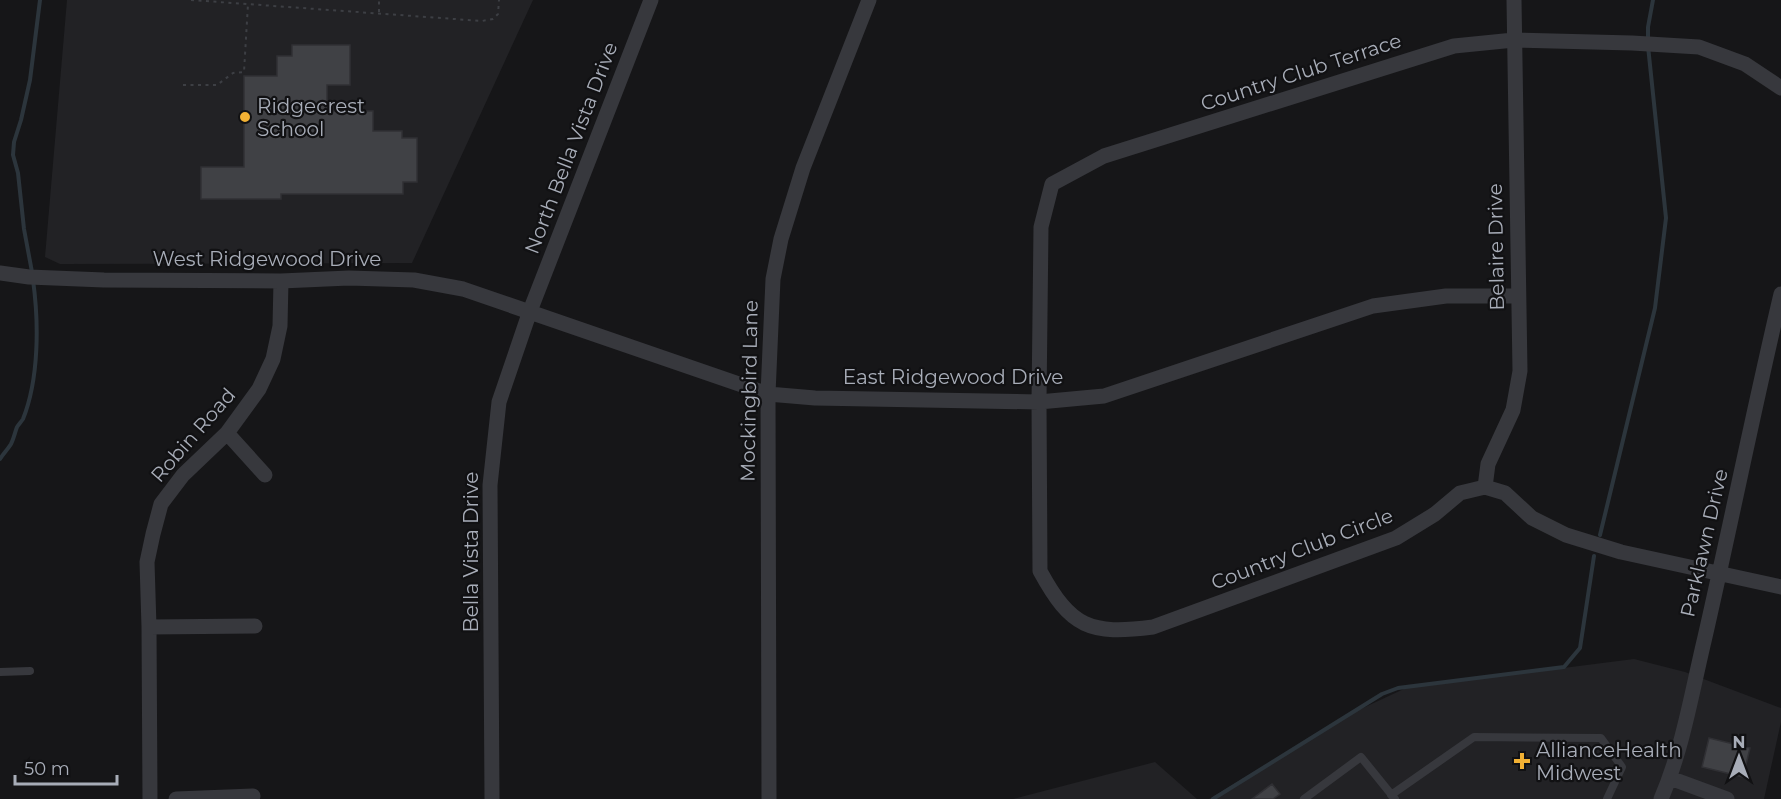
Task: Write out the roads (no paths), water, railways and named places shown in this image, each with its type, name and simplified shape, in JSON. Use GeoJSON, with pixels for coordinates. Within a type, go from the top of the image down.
{"type":"FeatureCollection","features":[{"type":"Feature","properties":{"kind":"street","name":"North Bella Vista Drive"},"geometry":{"type":"LineString","coordinates":[[530,311],[651,0]]}},
{"type":"Feature","properties":{"kind":"street","name":"Mockingbird Lane"},"geometry":{"type":"LineString","coordinates":[[769,799],[768,394],[773,279],[780,239],[803,168],[869,0]]}},
{"type":"Feature","properties":{"kind":"street","name":"Belaire Drive"},"geometry":{"type":"LineString","coordinates":[[1485,487],[1488,464],[1513,411],[1520,371],[1514,0]]}},
{"type":"Feature","properties":{"kind":"street","name":"Country Club Terrace"},"geometry":{"type":"LineString","coordinates":[[1039,402],[1041,227],[1052,184],[1104,156],[1454,46],[1514,40],[1699,47],[1745,64],[1781,88]]}},
{"type":"Feature","properties":{"kind":"street","name":"West Ridgewood Drive"},"geometry":{"type":"LineString","coordinates":[[0,273],[45,278],[104,280],[281,281],[349,278],[414,280],[463,288],[530,311]]}},
{"type":"Feature","properties":{"kind":"street","name":"Robin Road"},"geometry":{"type":"LineString","coordinates":[[150,799],[147,562],[161,504],[183,475],[227,433],[259,389],[273,359],[280,326],[281,281]]}},
{"type":"Feature","properties":{"kind":"street","name":"Parklawn Drive"},"geometry":{"type":"LineString","coordinates":[[1661,799],[1670,778],[1683,731],[1776,336],[1781,294]]}},
{"type":"Feature","properties":{"kind":"street","name":"East Ridgewood Drive"},"geometry":{"type":"LineString","coordinates":[[530,311],[768,394],[815,398],[1039,402],[1104,396],[1373,306],[1446,296],[1518,296]]}},
{"type":"Feature","properties":{"kind":"street","name":"Bella Vista Drive"},"geometry":{"type":"LineString","coordinates":[[492,799],[490,485],[499,402],[530,311]]}},
{"type":"Feature","properties":{"kind":"street","name":"Country Club Circle"},"geometry":{"type":"LineString","coordinates":[[1039,402],[1040,572],[1053,595],[1072,617],[1099,630],[1122,631],[1153,627],[1396,538],[1435,514],[1460,493],[1485,487]]}},
{"type":"Feature","properties":{"kind":"street"},"geometry":{"type":"LineString","coordinates":[[227,433],[265,475]]}},
{"type":"Feature","properties":{"kind":"street"},"geometry":{"type":"LineString","coordinates":[[1485,487],[1505,493],[1532,518],[1566,535],[1621,552],[1781,587]]}},
{"type":"Feature","properties":{"kind":"street"},"geometry":{"type":"LineString","coordinates":[[149,627],[255,626]]}},
{"type":"Feature","properties":{"kind":"street"},"geometry":{"type":"LineString","coordinates":[[1670,778],[1727,799]]}},
{"type":"Feature","properties":{"kind":"street"},"geometry":{"type":"LineString","coordinates":[[176,799],[253,796]]}},
{"type":"Feature","properties":{"kind":"lane"},"geometry":{"type":"LineString","coordinates":[[0,672],[30,671]]}},
{"type":"Feature","properties":{"kind":"lane"},"geometry":{"type":"LineString","coordinates":[[1304,799],[1361,757],[1393,797],[1474,737],[1601,738],[1622,767],[1607,799]]}},
{"type":"Feature","properties":{"kind":"waterway"},"geometry":{"type":"LineString","coordinates":[[32,272],[24,229],[18,173],[13,155],[14,142],[30,80],[40,0]]}},
{"type":"Feature","properties":{"kind":"waterway"},"geometry":{"type":"LineString","coordinates":[[1648,39],[1653,0]]}},
{"type":"Feature","properties":{"kind":"waterway"},"geometry":{"type":"LineString","coordinates":[[1600,535],[1655,308],[1666,218],[1648,46]]}},
{"type":"Feature","properties":{"kind":"waterway"},"geometry":{"type":"LineString","coordinates":[[0,459],[11,444],[17,427],[23,419],[32,386],[37,332],[33,280]]}},
{"type":"Feature","properties":{"kind":"waterway"},"geometry":{"type":"LineString","coordinates":[[1213,799],[1382,694],[1398,688],[1564,667],[1580,648],[1594,556]]}},
{"type":"Feature","properties":{"kind":"place","name":"Ridgecrest School"},"geometry":{"type":"Point","coordinates":[245,117]}},
{"type":"Feature","properties":{"kind":"place","name":"AllianceHealth Midwest"},"geometry":{"type":"Point","coordinates":[1522,761]}}]}
